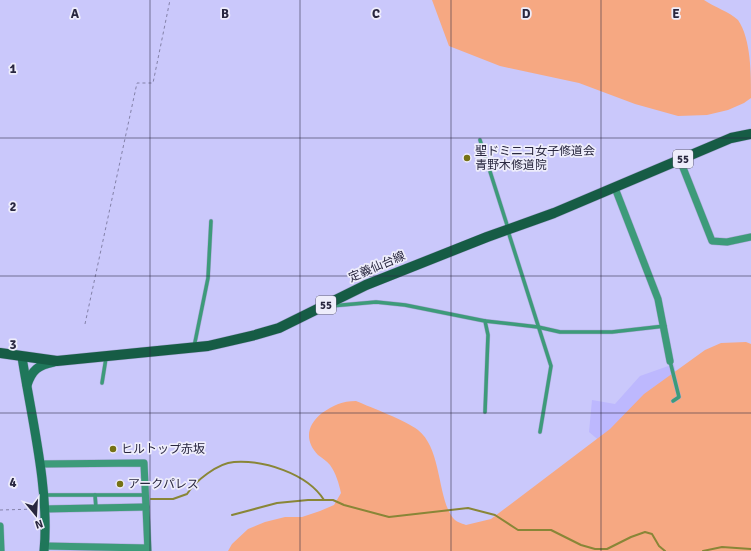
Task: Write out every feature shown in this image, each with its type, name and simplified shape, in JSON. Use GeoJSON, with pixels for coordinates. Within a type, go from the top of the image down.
{"type":"FeatureCollection","features":[{"type":"Feature","properties":{"kind":"main road","name":"定義仙台線"},"geometry":{"type":"LineString","coordinates":[[0,353],[57,361],[194,347],[255,336],[279,328],[373,282],[615,188],[731,138],[751,134]]}},
{"type":"Feature","properties":{"kind":"street"},"geometry":{"type":"LineString","coordinates":[[680,160],[712,241],[727,242],[751,237]]}},
{"type":"Feature","properties":{"kind":"street"},"geometry":{"type":"LineString","coordinates":[[615,188],[658,298],[665,326],[670,361]]}},
{"type":"Feature","properties":{"kind":"street"},"geometry":{"type":"LineString","coordinates":[[22,357],[40,464],[44,509],[45,549],[147,549],[144,463],[40,464]]}},
{"type":"Feature","properties":{"kind":"street"},"geometry":{"type":"LineString","coordinates":[[27,385],[30,375],[36,368],[42,364],[57,361]]}},
{"type":"Feature","properties":{"kind":"street"},"geometry":{"type":"LineString","coordinates":[[44,509],[146,507]]}},
{"type":"Feature","properties":{"kind":"street"},"geometry":{"type":"LineString","coordinates":[[0,531],[1,551]]}},
{"type":"Feature","properties":{"kind":"lane"},"geometry":{"type":"LineString","coordinates":[[480,140],[551,366],[540,432]]}},
{"type":"Feature","properties":{"kind":"lane"},"geometry":{"type":"LineString","coordinates":[[194,347],[208,278],[212,221]]}},
{"type":"Feature","properties":{"kind":"lane"},"geometry":{"type":"LineString","coordinates":[[321,307],[376,302],[405,305],[485,321],[538,327],[560,332],[597,332],[665,326]]}},
{"type":"Feature","properties":{"kind":"lane"},"geometry":{"type":"LineString","coordinates":[[485,321],[488,335],[485,412]]}},
{"type":"Feature","properties":{"kind":"lane"},"geometry":{"type":"LineString","coordinates":[[102,383],[107,357]]}},
{"type":"Feature","properties":{"kind":"lane"},"geometry":{"type":"LineString","coordinates":[[670,361],[679,397],[673,401]]}},
{"type":"Feature","properties":{"kind":"lane"},"geometry":{"type":"LineString","coordinates":[[42,495],[146,495]]}},
{"type":"Feature","properties":{"kind":"lane"},"geometry":{"type":"LineString","coordinates":[[95,495],[96,508]]}},
{"type":"Feature","properties":{"kind":"path"},"geometry":{"type":"LineString","coordinates":[[85,324],[138,83],[153,83],[170,0]]}},
{"type":"Feature","properties":{"kind":"path"},"geometry":{"type":"LineString","coordinates":[[0,510],[44,509]]}},
{"type":"Feature","properties":{"kind":"shaded area"},"geometry":{"type":"Polygon","coordinates":[[[432,0],[704,0],[735,17],[742,28],[748,46],[751,98],[728,110],[707,115],[678,116],[635,104],[579,83],[500,66],[449,46],[432,0]]]}},
{"type":"Feature","properties":{"kind":"shaded area"},"geometry":{"type":"Polygon","coordinates":[[[746,342],[751,344],[751,551],[228,551],[232,544],[248,529],[265,522],[285,517],[302,517],[334,505],[341,493],[337,479],[330,465],[318,455],[314,449],[309,438],[309,433],[313,423],[322,413],[338,404],[356,401],[397,418],[418,430],[426,438],[431,449],[448,509],[454,519],[466,525],[491,519],[610,429],[644,394],[705,350],[721,343],[746,342]]]}},
{"type":"Feature","properties":{"kind":"shaded area"},"geometry":{"type":"Polygon","coordinates":[[[674,364],[683,408],[613,452],[589,432],[592,400],[615,404],[640,376],[674,364]]]}},
{"type":"Feature","properties":{"kind":"waterway"},"geometry":{"type":"LineString","coordinates":[[151,499],[173,499],[187,494],[201,478],[214,469],[228,463],[245,462],[258,463],[284,470],[307,482],[324,500]]}},
{"type":"Feature","properties":{"kind":"waterway"},"geometry":{"type":"LineString","coordinates":[[232,515],[277,503],[308,500],[333,500],[344,505],[389,517],[468,508],[495,515],[518,530],[551,530],[581,545],[595,549],[607,549],[645,532],[652,534],[659,546],[665,551]]}},
{"type":"Feature","properties":{"kind":"waterway"},"geometry":{"type":"LineString","coordinates":[[703,551],[722,547],[751,549]]}},
{"type":"Feature","properties":{"kind":"place","name":"聖ドミニコ女子修道会 青野木修道院"},"geometry":{"type":"Point","coordinates":[467,158]}},
{"type":"Feature","properties":{"kind":"place","name":"ヒルトップ赤坂"},"geometry":{"type":"Point","coordinates":[113,449]}},
{"type":"Feature","properties":{"kind":"place","name":"アークパレス"},"geometry":{"type":"Point","coordinates":[120,484]}}]}
